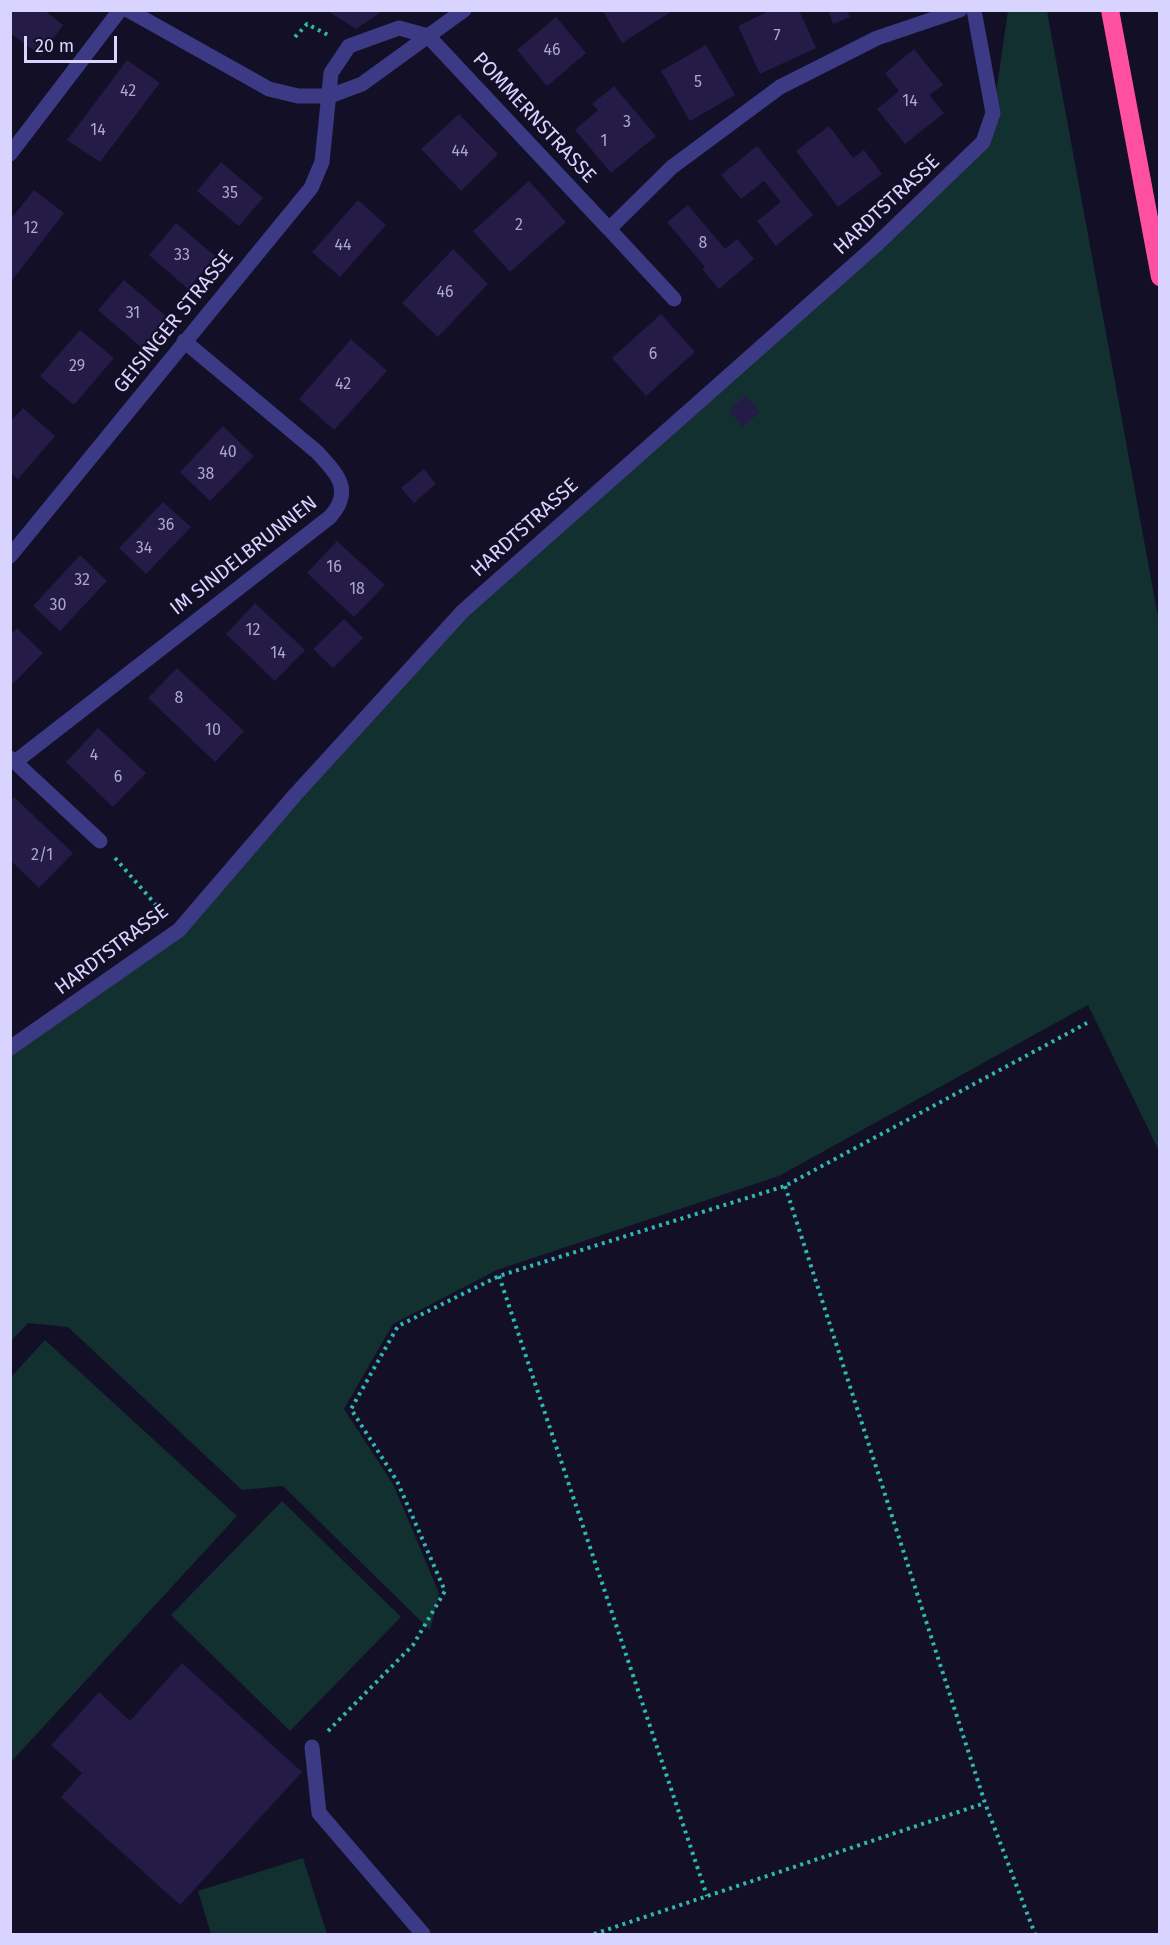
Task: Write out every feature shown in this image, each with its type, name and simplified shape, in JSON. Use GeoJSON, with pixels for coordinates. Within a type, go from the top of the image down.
{"type":"FeatureCollection","features":[{"type":"Feature","properties":{"kind":"highway"},"geometry":{"type":"LineString","coordinates":[[1110,10],[1160,277]]}},
{"type":"Feature","properties":{"kind":"street"},"geometry":{"type":"LineString","coordinates":[[10,154],[120,10]]}},
{"type":"Feature","properties":{"kind":"street"},"geometry":{"type":"LineString","coordinates":[[128,10],[268,89],[298,96],[330,96],[369,79],[464,10]]}},
{"type":"Feature","properties":{"kind":"street"},"geometry":{"type":"LineString","coordinates":[[609,229],[672,167],[780,87],[877,38],[960,10]]}},
{"type":"Feature","properties":{"kind":"street","name":"HARDTSTRASSE"},"geometry":{"type":"LineString","coordinates":[[10,1048],[178,930],[295,795],[463,611],[875,246],[983,142],[993,113],[974,10]]}},
{"type":"Feature","properties":{"kind":"street"},"geometry":{"type":"LineString","coordinates":[[349,46],[399,28],[428,36]]}},
{"type":"Feature","properties":{"kind":"street","name":"POMMERNSTRASSE"},"geometry":{"type":"LineString","coordinates":[[428,36],[674,299]]}},
{"type":"Feature","properties":{"kind":"street","name":"GEISINGER STRASSE"},"geometry":{"type":"LineString","coordinates":[[10,556],[311,188],[322,162],[331,73],[349,46]]}},
{"type":"Feature","properties":{"kind":"street","name":"IM SINDELBRUNNEN"},"geometry":{"type":"LineString","coordinates":[[100,841],[13,760],[330,517],[340,506],[343,490],[334,471],[317,452],[184,341]]}},
{"type":"Feature","properties":{"kind":"street"},"geometry":{"type":"LineString","coordinates":[[312,1747],[319,1813],[423,1935]]}},
{"type":"Feature","properties":{"kind":"path"},"geometry":{"type":"LineString","coordinates":[[295,37],[307,24],[349,46]]}},
{"type":"Feature","properties":{"kind":"path"},"geometry":{"type":"LineString","coordinates":[[100,841],[178,930]]}},
{"type":"Feature","properties":{"kind":"path"},"geometry":{"type":"LineString","coordinates":[[312,1747],[413,1645],[445,1591],[397,1481],[351,1409],[398,1326],[499,1276],[785,1186],[1087,1023]]}},
{"type":"Feature","properties":{"kind":"path"},"geometry":{"type":"LineString","coordinates":[[785,1186],[985,1803],[1035,1935]]}},
{"type":"Feature","properties":{"kind":"path"},"geometry":{"type":"LineString","coordinates":[[499,1276],[708,1896]]}},
{"type":"Feature","properties":{"kind":"path"},"geometry":{"type":"LineString","coordinates":[[594,1935],[985,1803]]}},
{"type":"Feature","properties":{"kind":"green space"},"geometry":{"type":"Polygon","coordinates":[[[1008,11],[1047,11],[1159,622],[1159,1151],[1088,1005],[779,1176],[497,1270],[393,1324],[344,1409],[393,1484],[439,1593],[430,1630],[283,1486],[242,1490],[68,1327],[28,1323],[11,1341],[11,1048],[179,930],[463,611],[983,142],[993,113],[1008,11]]]}},
{"type":"Feature","properties":{"kind":"green space"},"geometry":{"type":"Polygon","coordinates":[[[45,1340],[237,1516],[11,1762],[11,1377],[45,1340]]]}},
{"type":"Feature","properties":{"kind":"green space"},"geometry":{"type":"Polygon","coordinates":[[[282,1501],[401,1617],[290,1731],[171,1615],[282,1501]]]}},
{"type":"Feature","properties":{"kind":"green space"},"geometry":{"type":"Polygon","coordinates":[[[303,1858],[327,1934],[211,1934],[198,1891],[303,1858]]]}},
{"type":"Feature","properties":{"kind":"building"},"geometry":{"type":"Polygon","coordinates":[[[10,10],[44,10],[63,25],[41,56],[10,33],[10,10]]]}},
{"type":"Feature","properties":{"kind":"building"},"geometry":{"type":"Polygon","coordinates":[[[326,10],[384,10],[356,29],[326,10]]]}},
{"type":"Feature","properties":{"kind":"building"},"geometry":{"type":"Polygon","coordinates":[[[602,10],[674,10],[622,43],[602,10]]]}},
{"type":"Feature","properties":{"kind":"building"},"geometry":{"type":"Polygon","coordinates":[[[771,10],[799,10],[816,48],[760,74],[738,26],[771,10]]]}},
{"type":"Feature","properties":{"kind":"building"},"geometry":{"type":"Polygon","coordinates":[[[828,10],[847,10],[850,17],[833,24],[828,10]]]}},
{"type":"Feature","properties":{"kind":"building"},"geometry":{"type":"Polygon","coordinates":[[[556,17],[586,53],[547,86],[517,50],[556,17]]]}},
{"type":"Feature","properties":{"kind":"building"},"geometry":{"type":"Polygon","coordinates":[[[706,45],[735,95],[690,121],[661,71],[706,45]]]}},
{"type":"Feature","properties":{"kind":"building"},"geometry":{"type":"Polygon","coordinates":[[[914,49],[943,85],[929,95],[944,113],[905,144],[877,109],[899,91],[885,73],[914,49]]]}},
{"type":"Feature","properties":{"kind":"building"},"geometry":{"type":"Polygon","coordinates":[[[127,60],[160,83],[100,162],[67,140],[127,60]]]}},
{"type":"Feature","properties":{"kind":"building"},"geometry":{"type":"Polygon","coordinates":[[[614,86],[656,136],[611,173],[575,130],[598,110],[592,104],[614,86]]]}},
{"type":"Feature","properties":{"kind":"building"},"geometry":{"type":"Polygon","coordinates":[[[459,114],[498,154],[461,191],[421,149],[459,114]]]}},
{"type":"Feature","properties":{"kind":"building"},"geometry":{"type":"Polygon","coordinates":[[[829,126],[853,158],[864,150],[882,174],[838,207],[796,151],[829,126]]]}},
{"type":"Feature","properties":{"kind":"building"},"geometry":{"type":"Polygon","coordinates":[[[757,146],[813,215],[776,246],[757,221],[781,202],[764,181],[741,199],[721,175],[757,146]]]}},
{"type":"Feature","properties":{"kind":"building"},"geometry":{"type":"Polygon","coordinates":[[[221,162],[263,198],[239,226],[197,191],[221,162]]]}},
{"type":"Feature","properties":{"kind":"building"},"geometry":{"type":"Polygon","coordinates":[[[529,181],[566,222],[510,272],[473,231],[529,181]]]}},
{"type":"Feature","properties":{"kind":"building"},"geometry":{"type":"Polygon","coordinates":[[[34,190],[64,213],[10,283],[10,220],[34,190]]]}},
{"type":"Feature","properties":{"kind":"building"},"geometry":{"type":"Polygon","coordinates":[[[358,200],[386,225],[340,277],[312,252],[358,200]]]}},
{"type":"Feature","properties":{"kind":"building"},"geometry":{"type":"Polygon","coordinates":[[[688,205],[725,249],[737,239],[754,259],[719,289],[702,269],[705,267],[667,222],[688,205]]]}},
{"type":"Feature","properties":{"kind":"building"},"geometry":{"type":"Polygon","coordinates":[[[176,223],[216,257],[188,289],[149,255],[176,223]]]}},
{"type":"Feature","properties":{"kind":"building"},"geometry":{"type":"Polygon","coordinates":[[[453,249],[488,284],[438,337],[402,303],[453,249]]]}},
{"type":"Feature","properties":{"kind":"building"},"geometry":{"type":"Polygon","coordinates":[[[124,280],[168,318],[142,348],[98,310],[124,280]]]}},
{"type":"Feature","properties":{"kind":"building"},"geometry":{"type":"Polygon","coordinates":[[[661,314],[695,352],[646,396],[612,358],[661,314]]]}},
{"type":"Feature","properties":{"kind":"building"},"geometry":{"type":"Polygon","coordinates":[[[80,330],[114,358],[74,405],[40,376],[80,330]]]}},
{"type":"Feature","properties":{"kind":"building"},"geometry":{"type":"Polygon","coordinates":[[[351,339],[387,371],[334,430],[299,399],[351,339]]]}},
{"type":"Feature","properties":{"kind":"building"},"geometry":{"type":"Polygon","coordinates":[[[746,395],[760,412],[743,427],[729,411],[746,395]]]}},
{"type":"Feature","properties":{"kind":"building"},"geometry":{"type":"Polygon","coordinates":[[[23,408],[55,436],[18,479],[10,472],[10,422],[23,408]]]}},
{"type":"Feature","properties":{"kind":"building"},"geometry":{"type":"Polygon","coordinates":[[[223,426],[254,456],[210,501],[180,472],[223,426]]]}},
{"type":"Feature","properties":{"kind":"building"},"geometry":{"type":"Polygon","coordinates":[[[424,469],[436,484],[414,503],[401,488],[424,469]]]}},
{"type":"Feature","properties":{"kind":"building"},"geometry":{"type":"Polygon","coordinates":[[[163,502],[191,527],[146,574],[119,548],[163,502]]]}},
{"type":"Feature","properties":{"kind":"building"},"geometry":{"type":"Polygon","coordinates":[[[337,541],[385,585],[354,617],[307,573],[337,541]]]}},
{"type":"Feature","properties":{"kind":"building"},"geometry":{"type":"Polygon","coordinates":[[[80,555],[107,581],[60,631],[33,606],[80,555]]]}},
{"type":"Feature","properties":{"kind":"building"},"geometry":{"type":"Polygon","coordinates":[[[255,603],[305,650],[275,681],[226,634],[255,603]]]}},
{"type":"Feature","properties":{"kind":"building"},"geometry":{"type":"Polygon","coordinates":[[[344,619],[363,638],[333,668],[313,649],[344,619]]]}},
{"type":"Feature","properties":{"kind":"building"},"geometry":{"type":"Polygon","coordinates":[[[17,628],[43,653],[10,687],[10,635],[17,628]]]}},
{"type":"Feature","properties":{"kind":"building"},"geometry":{"type":"Polygon","coordinates":[[[177,668],[244,731],[215,762],[148,698],[177,668]]]}},
{"type":"Feature","properties":{"kind":"building"},"geometry":{"type":"Polygon","coordinates":[[[98,728],[146,773],[113,807],[66,762],[98,728]]]}},
{"type":"Feature","properties":{"kind":"building"},"geometry":{"type":"Polygon","coordinates":[[[14,797],[73,853],[39,888],[10,860],[10,801],[14,797]]]}},
{"type":"Feature","properties":{"kind":"building"},"geometry":{"type":"Polygon","coordinates":[[[182,1663],[302,1772],[180,1905],[61,1797],[82,1773],[51,1745],[99,1692],[130,1721],[182,1663]]]}}]}
